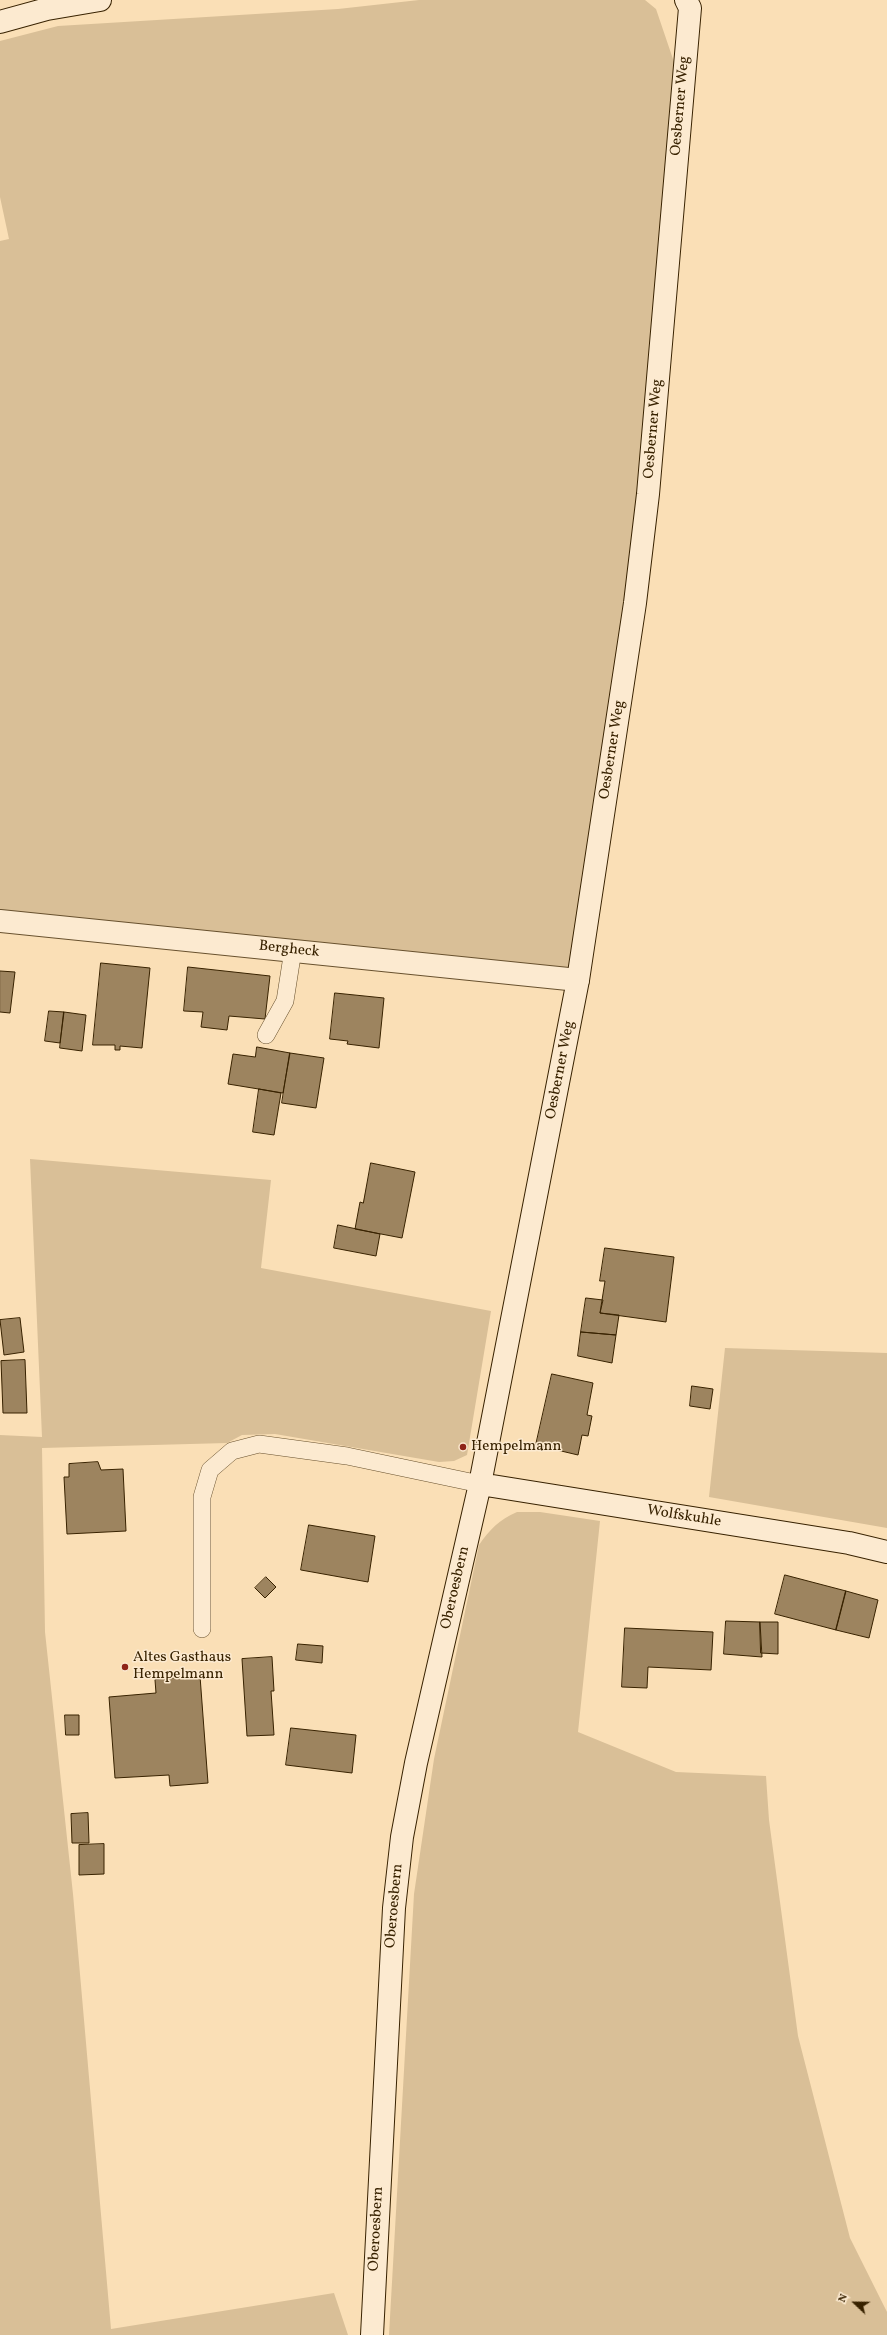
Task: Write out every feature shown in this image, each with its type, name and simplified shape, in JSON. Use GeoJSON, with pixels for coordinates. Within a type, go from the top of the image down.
{"type":"FeatureCollection","features":[{"type":"Feature","properties":{"kind":"street"},"geometry":{"type":"LineString","coordinates":[[0,22],[47,9],[100,0]]}},
{"type":"Feature","properties":{"kind":"street","name":"Oesberner Weg"},"geometry":{"type":"LineString","coordinates":[[480,1484],[578,980],[636,603],[648,494],[689,3]]}},
{"type":"Feature","properties":{"kind":"street","name":"Bergheck"},"geometry":{"type":"LineString","coordinates":[[0,921],[578,980]]}},
{"type":"Feature","properties":{"kind":"street","name":"Wolfskuhle"},"geometry":{"type":"LineString","coordinates":[[480,1484],[849,1543],[887,1552]]}},
{"type":"Feature","properties":{"kind":"street","name":"Oberoesbern"},"geometry":{"type":"LineString","coordinates":[[372,2335],[393,1924],[402,1837],[416,1763],[480,1484]]}},
{"type":"Feature","properties":{"kind":"lane"},"geometry":{"type":"LineString","coordinates":[[266,1035],[285,1001],[293,950]]}},
{"type":"Feature","properties":{"kind":"lane"},"geometry":{"type":"LineString","coordinates":[[202,1629],[202,1497],[210,1470],[232,1450],[259,1444],[347,1456],[480,1484]]}},
{"type":"Feature","properties":{"kind":"shaded area"},"geometry":{"type":"Polygon","coordinates":[[[419,0],[645,0],[656,9],[676,68],[638,515],[569,968],[0,910],[0,241],[9,239],[0,197],[0,41],[58,26],[338,9],[419,0]]]}},
{"type":"Feature","properties":{"kind":"shaded area"},"geometry":{"type":"Polygon","coordinates":[[[30,1159],[271,1180],[261,1268],[491,1311],[467,1455],[454,1461],[439,1462],[275,1434],[242,1435],[227,1443],[42,1448],[45,1632],[73,1894],[111,2329],[334,2293],[348,2335],[0,2335],[0,1435],[42,1437],[30,1159]]]}},
{"type":"Feature","properties":{"kind":"shaded area"},"geometry":{"type":"Polygon","coordinates":[[[725,1348],[887,1353],[887,1528],[709,1497],[725,1348]]]}},
{"type":"Feature","properties":{"kind":"shaded area"},"geometry":{"type":"Polygon","coordinates":[[[517,1512],[540,1512],[600,1521],[578,1732],[676,1772],[766,1776],[769,1820],[798,2036],[850,2238],[887,2312],[887,2335],[389,2335],[414,1894],[434,1759],[479,1545],[495,1526],[505,1518],[517,1512]]]}},
{"type":"Feature","properties":{"kind":"building"},"geometry":{"type":"Polygon","coordinates":[[[101,963],[150,968],[142,1048],[120,1046],[120,1050],[115,1050],[115,1045],[93,1045],[101,963]]]}},
{"type":"Feature","properties":{"kind":"building"},"geometry":{"type":"Polygon","coordinates":[[[188,967],[270,976],[265,1019],[229,1016],[227,1030],[201,1027],[203,1012],[184,1011],[188,967]]]}},
{"type":"Feature","properties":{"kind":"building"},"geometry":{"type":"Polygon","coordinates":[[[0,971],[15,972],[10,1013],[0,1012],[0,971]]]}},
{"type":"Feature","properties":{"kind":"building"},"geometry":{"type":"Polygon","coordinates":[[[335,993],[384,998],[379,1048],[347,1044],[348,1041],[330,1039],[335,993]]]}},
{"type":"Feature","properties":{"kind":"building"},"geometry":{"type":"Polygon","coordinates":[[[49,1011],[64,1012],[60,1043],[45,1041],[49,1011]]]}},
{"type":"Feature","properties":{"kind":"building"},"geometry":{"type":"Polygon","coordinates":[[[64,1012],[86,1015],[82,1051],[60,1048],[64,1012]]]}},
{"type":"Feature","properties":{"kind":"building"},"geometry":{"type":"Polygon","coordinates":[[[257,1047],[290,1053],[283,1093],[228,1084],[233,1054],[255,1057],[257,1047]]]}},
{"type":"Feature","properties":{"kind":"building"},"geometry":{"type":"Polygon","coordinates":[[[290,1053],[324,1058],[316,1108],[282,1103],[290,1053]]]}},
{"type":"Feature","properties":{"kind":"building"},"geometry":{"type":"Polygon","coordinates":[[[259,1089],[281,1093],[274,1135],[253,1132],[259,1089]]]}},
{"type":"Feature","properties":{"kind":"building"},"geometry":{"type":"Polygon","coordinates":[[[371,1163],[415,1172],[402,1238],[355,1229],[360,1202],[363,1203],[371,1163]]]}},
{"type":"Feature","properties":{"kind":"building"},"geometry":{"type":"Polygon","coordinates":[[[338,1225],[380,1234],[376,1256],[334,1248],[338,1225]]]}},
{"type":"Feature","properties":{"kind":"building"},"geometry":{"type":"Polygon","coordinates":[[[605,1248],[674,1257],[666,1322],[600,1313],[605,1281],[600,1281],[605,1248]]]}},
{"type":"Feature","properties":{"kind":"building"},"geometry":{"type":"Polygon","coordinates":[[[586,1298],[603,1300],[600,1313],[619,1315],[616,1335],[581,1332],[586,1298]]]}},
{"type":"Feature","properties":{"kind":"building"},"geometry":{"type":"Polygon","coordinates":[[[20,1318],[24,1352],[4,1355],[0,1320],[20,1318]]]}},
{"type":"Feature","properties":{"kind":"building"},"geometry":{"type":"Polygon","coordinates":[[[581,1332],[616,1335],[612,1363],[578,1356],[581,1332]]]}},
{"type":"Feature","properties":{"kind":"building"},"geometry":{"type":"Polygon","coordinates":[[[25,1360],[27,1413],[3,1413],[1,1361],[25,1360]]]}},
{"type":"Feature","properties":{"kind":"building"},"geometry":{"type":"Polygon","coordinates":[[[552,1374],[593,1383],[587,1415],[592,1416],[588,1436],[582,1435],[578,1455],[536,1445],[552,1374]]]}},
{"type":"Feature","properties":{"kind":"building"},"geometry":{"type":"Polygon","coordinates":[[[692,1386],[713,1389],[710,1409],[690,1406],[692,1386]]]}},
{"type":"Feature","properties":{"kind":"building"},"geometry":{"type":"Polygon","coordinates":[[[98,1462],[101,1470],[123,1469],[126,1531],[67,1534],[64,1477],[69,1477],[69,1464],[98,1462]]]}},
{"type":"Feature","properties":{"kind":"building"},"geometry":{"type":"Polygon","coordinates":[[[309,1525],[375,1536],[368,1582],[301,1570],[309,1525]]]}},
{"type":"Feature","properties":{"kind":"building"},"geometry":{"type":"Polygon","coordinates":[[[785,1575],[846,1591],[836,1630],[775,1614],[785,1575]]]}},
{"type":"Feature","properties":{"kind":"building"},"geometry":{"type":"Polygon","coordinates":[[[266,1577],[276,1587],[265,1598],[255,1588],[266,1577]]]}},
{"type":"Feature","properties":{"kind":"building"},"geometry":{"type":"Polygon","coordinates":[[[846,1591],[878,1600],[869,1638],[836,1630],[846,1591]]]}},
{"type":"Feature","properties":{"kind":"building"},"geometry":{"type":"Polygon","coordinates":[[[726,1621],[760,1622],[762,1657],[724,1654],[726,1621]]]}},
{"type":"Feature","properties":{"kind":"building"},"geometry":{"type":"Polygon","coordinates":[[[760,1622],[778,1622],[778,1654],[761,1653],[760,1622]]]}},
{"type":"Feature","properties":{"kind":"building"},"geometry":{"type":"Polygon","coordinates":[[[625,1628],[713,1632],[711,1670],[648,1667],[647,1688],[622,1687],[625,1628]]]}},
{"type":"Feature","properties":{"kind":"building"},"geometry":{"type":"Polygon","coordinates":[[[298,1644],[323,1646],[322,1663],[296,1660],[298,1644]]]}},
{"type":"Feature","properties":{"kind":"building"},"geometry":{"type":"Polygon","coordinates":[[[272,1657],[274,1691],[271,1691],[274,1735],[247,1736],[242,1659],[272,1657]]]}},
{"type":"Feature","properties":{"kind":"building"},"geometry":{"type":"Polygon","coordinates":[[[200,1676],[208,1783],[170,1786],[169,1775],[115,1778],[109,1697],[156,1693],[155,1680],[200,1676]]]}},
{"type":"Feature","properties":{"kind":"building"},"geometry":{"type":"Polygon","coordinates":[[[65,1715],[79,1715],[79,1735],[66,1735],[65,1715]]]}},
{"type":"Feature","properties":{"kind":"building"},"geometry":{"type":"Polygon","coordinates":[[[291,1728],[356,1735],[352,1773],[286,1765],[291,1728]]]}},
{"type":"Feature","properties":{"kind":"building"},"geometry":{"type":"Polygon","coordinates":[[[88,1813],[89,1843],[72,1843],[71,1814],[88,1813]]]}},
{"type":"Feature","properties":{"kind":"building"},"geometry":{"type":"Polygon","coordinates":[[[104,1844],[104,1874],[79,1875],[79,1845],[104,1844]]]}},
{"type":"Feature","properties":{"kind":"place","name":"Hempelmann"},"geometry":{"type":"Point","coordinates":[463,1447]}},
{"type":"Feature","properties":{"kind":"place","name":"Altes Gasthaus Hempelmann"},"geometry":{"type":"Point","coordinates":[125,1667]}}]}
